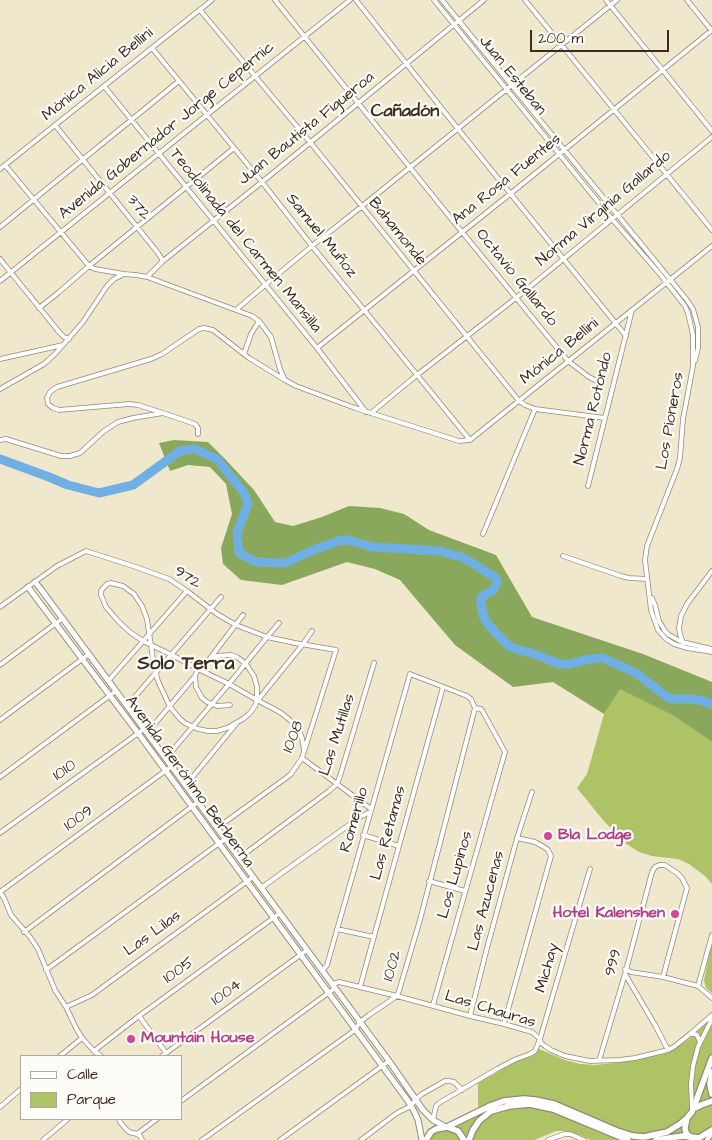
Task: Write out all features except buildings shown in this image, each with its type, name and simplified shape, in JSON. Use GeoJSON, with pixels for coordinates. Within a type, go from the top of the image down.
{"type":"FeatureCollection","features":[{"type":"Feature","properties":{"kind":"main road"},"geometry":{"type":"LineString","coordinates":[[424,1140],[436,1129],[447,1127],[497,1103],[524,1099],[540,1100],[560,1106],[617,1131],[638,1137],[669,1131],[677,1127],[692,1111],[712,1058]]}},
{"type":"Feature","properties":{"kind":"main road"},"geometry":{"type":"LineString","coordinates":[[712,1072],[710,1084],[712,1094]]}},
{"type":"Feature","properties":{"kind":"main road"},"geometry":{"type":"LineString","coordinates":[[692,1111],[701,1105],[712,1102]]}},
{"type":"Feature","properties":{"kind":"main road"},"geometry":{"type":"LineString","coordinates":[[469,1140],[476,1124],[489,1112],[502,1107],[524,1104],[553,1109],[628,1140]]}},
{"type":"Feature","properties":{"kind":"main road"},"geometry":{"type":"LineString","coordinates":[[687,1118],[685,1128],[686,1133],[691,1138]]}},
{"type":"Feature","properties":{"kind":"main road"},"geometry":{"type":"LineString","coordinates":[[447,1127],[458,1131],[464,1140]]}},
{"type":"Feature","properties":{"kind":"main road"},"geometry":{"type":"LineString","coordinates":[[656,1140],[683,1136],[699,1138],[712,1132]]}},
{"type":"Feature","properties":{"kind":"street","name":"Mónica Alicia Bellini"},"geometry":{"type":"LineString","coordinates":[[0,169],[212,0]]}},
{"type":"Feature","properties":{"kind":"street","name":"Octavio Gallardo"},"geometry":{"type":"LineString","coordinates":[[275,0],[568,361],[597,381]]}},
{"type":"Feature","properties":{"kind":"street","name":"Avenida Gobernador Jorge Cepernic"},"geometry":{"type":"LineString","coordinates":[[0,281],[350,0]]}},
{"type":"Feature","properties":{"kind":"street"},"geometry":{"type":"LineString","coordinates":[[356,0],[626,336]]}},
{"type":"Feature","properties":{"kind":"street","name":"Juan Esteban"},"geometry":{"type":"LineString","coordinates":[[434,0],[612,219],[666,282]]}},
{"type":"Feature","properties":{"kind":"street","name":"Juan Esteban"},"geometry":{"type":"LineString","coordinates":[[442,0],[671,279]]}},
{"type":"Feature","properties":{"kind":"street","name":"Juan Bautista Figueroa"},"geometry":{"type":"LineString","coordinates":[[147,277],[163,261],[484,0]]}},
{"type":"Feature","properties":{"kind":"street"},"geometry":{"type":"LineString","coordinates":[[525,0],[712,230]]}},
{"type":"Feature","properties":{"kind":"street"},"geometry":{"type":"LineString","coordinates":[[606,0],[712,131]]}},
{"type":"Feature","properties":{"kind":"street"},"geometry":{"type":"LineString","coordinates":[[236,310],[265,284],[617,0]]}},
{"type":"Feature","properties":{"kind":"street"},"geometry":{"type":"LineString","coordinates":[[687,0],[712,30]]}},
{"type":"Feature","properties":{"kind":"street","name":"Bahamonde"},"geometry":{"type":"LineString","coordinates":[[200,10],[310,142],[361,208],[519,401],[535,409],[605,418]]}},
{"type":"Feature","properties":{"kind":"street","name":"Ana Rosa Fuentes"},"geometry":{"type":"LineString","coordinates":[[316,348],[712,30]]}},
{"type":"Feature","properties":{"kind":"street","name":"Samuel Muñoz"},"geometry":{"type":"LineString","coordinates":[[152,48],[470,440]]}},
{"type":"Feature","properties":{"kind":"street"},"geometry":{"type":"LineString","coordinates":[[0,227],[179,81]]}},
{"type":"Feature","properties":{"kind":"street","name":"Teodolinada del Carmen Mansilla"},"geometry":{"type":"LineString","coordinates":[[104,86],[366,412]]}},
{"type":"Feature","properties":{"kind":"street","name":"372"},"geometry":{"type":"LineString","coordinates":[[55,125],[163,261]]}},
{"type":"Feature","properties":{"kind":"street","name":"Norma Virginia Gallardo"},"geometry":{"type":"LineString","coordinates":[[372,413],[712,137]]}},
{"type":"Feature","properties":{"kind":"street"},"geometry":{"type":"LineString","coordinates":[[39,308],[234,148]]}},
{"type":"Feature","properties":{"kind":"street"},"geometry":{"type":"LineString","coordinates":[[5,165],[89,266],[95,269],[147,277],[252,316],[259,321],[271,336],[285,380]]}},
{"type":"Feature","properties":{"kind":"street","name":"Mónica Bellini"},"geometry":{"type":"LineString","coordinates":[[470,440],[712,246]]}},
{"type":"Feature","properties":{"kind":"street"},"geometry":{"type":"LineString","coordinates":[[0,259],[64,337],[69,338]]}},
{"type":"Feature","properties":{"kind":"street"},"geometry":{"type":"LineString","coordinates":[[0,389],[44,364],[55,354],[83,322],[107,286],[114,279],[124,274]]}},
{"type":"Feature","properties":{"kind":"street","name":"Los Pioneros"},"geometry":{"type":"LineString","coordinates":[[671,279],[693,309],[698,327],[698,348],[683,418],[677,469],[646,553],[647,579],[654,619],[658,630],[663,636],[669,641],[686,648],[712,650]]}},
{"type":"Feature","properties":{"kind":"street","name":"Los Pioneros"},"geometry":{"type":"LineString","coordinates":[[666,282],[685,306],[691,320],[693,366]]}},
{"type":"Feature","properties":{"kind":"street","name":"Norma Rotondo"},"geometry":{"type":"LineString","coordinates":[[588,486],[632,310]]}},
{"type":"Feature","properties":{"kind":"street"},"geometry":{"type":"LineString","coordinates":[[244,354],[251,334],[259,321]]}},
{"type":"Feature","properties":{"kind":"street"},"geometry":{"type":"LineString","coordinates":[[198,434],[198,428],[195,424],[138,405],[129,404],[59,410],[52,408],[48,404],[47,398],[50,392],[57,387],[151,359],[204,328],[213,330],[244,354],[296,386],[366,412],[459,441],[470,440]]}},
{"type":"Feature","properties":{"kind":"street"},"geometry":{"type":"LineString","coordinates":[[0,360],[63,345]]}},
{"type":"Feature","properties":{"kind":"street"},"geometry":{"type":"LineString","coordinates":[[484,534],[535,409]]}},
{"type":"Feature","properties":{"kind":"street"},"geometry":{"type":"LineString","coordinates":[[0,440],[62,456],[70,456],[80,453],[104,431],[118,422],[163,413]]}},
{"type":"Feature","properties":{"kind":"street","name":"972"},"geometry":{"type":"LineString","coordinates":[[0,607],[67,560],[86,551],[174,582],[224,619],[236,625],[267,637],[336,650]]}},
{"type":"Feature","properties":{"kind":"street"},"geometry":{"type":"LineString","coordinates":[[563,556],[621,576],[647,579]]}},
{"type":"Feature","properties":{"kind":"street"},"geometry":{"type":"LineString","coordinates":[[686,648],[682,642],[679,628],[681,616],[687,604],[712,571]]}},
{"type":"Feature","properties":{"kind":"street","name":"Avenida Gerónimo Berberna"},"geometry":{"type":"LineString","coordinates":[[35,582],[218,828],[428,1116],[433,1120]]}},
{"type":"Feature","properties":{"kind":"street"},"geometry":{"type":"LineString","coordinates":[[304,750],[300,733],[295,725],[281,713],[258,700],[229,684],[151,644],[143,641],[125,628],[112,615],[106,607],[101,591],[112,583],[123,586],[134,594],[145,612],[151,644],[156,673],[170,706],[180,719],[193,727],[208,731],[227,728],[250,714],[258,700],[312,631]]}},
{"type":"Feature","properties":{"kind":"street","name":"Avenida Gerónimo Berberna"},"geometry":{"type":"LineString","coordinates":[[28,587],[138,733],[411,1106],[418,1120],[424,1140]]}},
{"type":"Feature","properties":{"kind":"street"},"geometry":{"type":"LineString","coordinates":[[109,680],[187,591]]}},
{"type":"Feature","properties":{"kind":"street","name":"Los Pioneros"},"geometry":{"type":"LineString","coordinates":[[650,596],[655,605],[659,621],[669,635],[682,642],[712,650]]}},
{"type":"Feature","properties":{"kind":"street"},"geometry":{"type":"LineString","coordinates":[[127,706],[221,597]]}},
{"type":"Feature","properties":{"kind":"street"},"geometry":{"type":"LineString","coordinates":[[198,669],[210,658],[243,616]]}},
{"type":"Feature","properties":{"kind":"street"},"geometry":{"type":"LineString","coordinates":[[0,665],[63,618]]}},
{"type":"Feature","properties":{"kind":"street"},"geometry":{"type":"LineString","coordinates":[[166,758],[279,623]]}},
{"type":"Feature","properties":{"kind":"street","name":"1008"},"geometry":{"type":"LineString","coordinates":[[218,828],[291,774],[302,758],[336,650]]}},
{"type":"Feature","properties":{"kind":"street"},"geometry":{"type":"LineString","coordinates":[[0,720],[89,654]]}},
{"type":"Feature","properties":{"kind":"street"},"geometry":{"type":"LineString","coordinates":[[210,658],[220,655],[231,655],[246,664],[256,681],[258,700]]}},
{"type":"Feature","properties":{"kind":"street","name":"Las Mutillas"},"geometry":{"type":"LineString","coordinates":[[239,858],[337,784],[374,663]]}},
{"type":"Feature","properties":{"kind":"street","name":"1010"},"geometry":{"type":"LineString","coordinates":[[0,833],[138,733],[146,731],[170,706],[195,676],[198,669]]}},
{"type":"Feature","properties":{"kind":"street","name":"Romerillo"},"geometry":{"type":"LineString","coordinates":[[322,971],[327,965],[410,674],[443,687]]}},
{"type":"Feature","properties":{"kind":"street"},"geometry":{"type":"LineString","coordinates":[[195,676],[196,687],[202,698],[212,704],[230,705]]}},
{"type":"Feature","properties":{"kind":"street"},"geometry":{"type":"LineString","coordinates":[[443,687],[467,696],[475,708]]}},
{"type":"Feature","properties":{"kind":"street","name":"Las Retamas"},"geometry":{"type":"LineString","coordinates":[[360,987],[443,687]]}},
{"type":"Feature","properties":{"kind":"street"},"geometry":{"type":"LineString","coordinates":[[0,777],[116,691]]}},
{"type":"Feature","properties":{"kind":"street","name":"Los Lupinos"},"geometry":{"type":"LineString","coordinates":[[433,1006],[504,752],[483,712],[475,708]]}},
{"type":"Feature","properties":{"kind":"street","name":"1002"},"geometry":{"type":"LineString","coordinates":[[202,1140],[355,1030],[360,1022],[396,996],[400,991],[475,708]]}},
{"type":"Feature","properties":{"kind":"street"},"geometry":{"type":"LineString","coordinates":[[186,785],[238,723]]}},
{"type":"Feature","properties":{"kind":"street"},"geometry":{"type":"LineString","coordinates":[[261,888],[370,810],[302,758]]}},
{"type":"Feature","properties":{"kind":"street","name":"1009"},"geometry":{"type":"LineString","coordinates":[[0,892],[172,766]]}},
{"type":"Feature","properties":{"kind":"street","name":"Las Azucenas"},"geometry":{"type":"LineString","coordinates":[[470,1016],[517,838],[532,792]]}},
{"type":"Feature","properties":{"kind":"street"},"geometry":{"type":"LineString","coordinates":[[24,932],[198,802]]}},
{"type":"Feature","properties":{"kind":"street"},"geometry":{"type":"LineString","coordinates":[[363,835],[399,846]]}},
{"type":"Feature","properties":{"kind":"street"},"geometry":{"type":"LineString","coordinates":[[504,1024],[551,856],[544,847],[536,842],[517,838]]}},
{"type":"Feature","properties":{"kind":"street"},"geometry":{"type":"LineString","coordinates":[[46,970],[226,839]]}},
{"type":"Feature","properties":{"kind":"street","name":"999"},"geometry":{"type":"LineString","coordinates":[[599,1061],[652,872],[659,865],[665,865],[672,869],[682,878],[686,888],[663,977]]}},
{"type":"Feature","properties":{"kind":"street","name":"Michay"},"geometry":{"type":"LineString","coordinates":[[433,1120],[436,1106],[497,1069],[535,1051],[590,869]]}},
{"type":"Feature","properties":{"kind":"street","name":"Las Lilas"},"geometry":{"type":"LineString","coordinates":[[66,1007],[92,995],[253,877]]}},
{"type":"Feature","properties":{"kind":"street"},"geometry":{"type":"LineString","coordinates":[[429,881],[465,891]]}},
{"type":"Feature","properties":{"kind":"street"},"geometry":{"type":"LineString","coordinates":[[0,892],[11,915],[34,943],[55,990],[82,1038],[100,1055]]}},
{"type":"Feature","properties":{"kind":"street","name":"1005"},"geometry":{"type":"LineString","coordinates":[[94,1051],[280,913]]}},
{"type":"Feature","properties":{"kind":"street"},"geometry":{"type":"LineString","coordinates":[[337,929],[374,937]]}},
{"type":"Feature","properties":{"kind":"street"},"geometry":{"type":"LineString","coordinates":[[698,986],[712,935]]}},
{"type":"Feature","properties":{"kind":"street","name":"1004"},"geometry":{"type":"LineString","coordinates":[[164,1055],[307,950]]}},
{"type":"Feature","properties":{"kind":"street"},"geometry":{"type":"LineString","coordinates":[[668,1050],[625,972],[663,977],[698,986],[712,998]]}},
{"type":"Feature","properties":{"kind":"street","name":"Las Chauras"},"geometry":{"type":"LineString","coordinates":[[333,986],[339,982],[532,1032],[540,1039],[544,1046],[565,1056],[590,1061],[635,1058],[668,1050],[712,1015]]}},
{"type":"Feature","properties":{"kind":"street"},"geometry":{"type":"LineString","coordinates":[[182,1100],[328,993],[333,986]]}},
{"type":"Feature","properties":{"kind":"street"},"geometry":{"type":"LineString","coordinates":[[139,1016],[164,1055]]}},
{"type":"Feature","properties":{"kind":"street"},"geometry":{"type":"LineString","coordinates":[[692,1111],[692,1072],[694,1060],[700,1042],[712,1020]]}},
{"type":"Feature","properties":{"kind":"street"},"geometry":{"type":"LineString","coordinates":[[690,1034],[694,1034],[700,1042]]}},
{"type":"Feature","properties":{"kind":"street"},"geometry":{"type":"LineString","coordinates":[[61,1055],[82,1038]]}},
{"type":"Feature","properties":{"kind":"street"},"geometry":{"type":"LineString","coordinates":[[280,1140],[389,1061]]}},
{"type":"Feature","properties":{"kind":"street"},"geometry":{"type":"LineString","coordinates":[[361,1140],[396,1113],[411,1106],[416,1098],[445,1082],[454,1082],[462,1090]]}},
{"type":"Feature","properties":{"kind":"street"},"geometry":{"type":"LineString","coordinates":[[0,1107],[20,1090]]}},
{"type":"Feature","properties":{"kind":"street"},"geometry":{"type":"LineString","coordinates":[[43,1140],[67,1120]]}},
{"type":"Feature","properties":{"kind":"street"},"geometry":{"type":"LineString","coordinates":[[119,1120],[129,1132],[137,1134],[142,1140]]}},
{"type":"Feature","properties":{"kind":"street"},"geometry":{"type":"LineString","coordinates":[[137,1134],[156,1120]]}},
{"type":"Feature","properties":{"kind":"street"},"geometry":{"type":"LineString","coordinates":[[433,1120],[447,1127]]}},
{"type":"Feature","properties":{"kind":"street"},"geometry":{"type":"LineString","coordinates":[[708,1139],[712,1132]]}},
{"type":"Feature","properties":{"kind":"street"},"geometry":{"type":"LineString","coordinates":[[548,1140],[570,1134],[584,1140]]}},
{"type":"Feature","properties":{"kind":"green space"},"geometry":{"type":"Polygon","coordinates":[[[174,440],[208,442],[254,490],[275,522],[293,526],[349,506],[380,508],[404,514],[429,530],[496,555],[532,617],[643,654],[712,682],[712,742],[674,716],[620,689],[604,714],[553,682],[513,687],[455,645],[400,580],[375,569],[347,562],[282,585],[241,580],[223,564],[221,548],[232,514],[226,484],[210,467],[188,465],[170,471],[159,443],[174,440]]]}},
{"type":"Feature","properties":{"kind":"green space"},"geometry":{"type":"Polygon","coordinates":[[[619,688],[674,716],[712,742],[712,884],[689,864],[678,859],[652,856],[639,852],[625,843],[577,788],[587,774],[604,714],[619,688]]]}},
{"type":"Feature","properties":{"kind":"green space"},"geometry":{"type":"Polygon","coordinates":[[[712,940],[712,993],[706,988],[704,980],[712,940]]]}},
{"type":"Feature","properties":{"kind":"green space"},"geometry":{"type":"Polygon","coordinates":[[[712,1018],[712,1140],[591,1140],[567,1131],[556,1131],[534,1140],[471,1140],[476,1120],[467,1137],[455,1125],[478,1114],[478,1083],[539,1049],[580,1064],[595,1065],[623,1062],[676,1048],[712,1018]]]}},
{"type":"Feature","properties":{"kind":"green space"},"geometry":{"type":"Polygon","coordinates":[[[447,1130],[457,1134],[461,1140],[428,1140],[437,1131],[447,1130]]]}},
{"type":"Feature","properties":{"kind":"waterway"},"geometry":{"type":"LineString","coordinates":[[0,459],[68,485],[99,493],[133,485],[180,451],[195,449],[217,459],[244,493],[248,504],[237,533],[239,553],[256,562],[285,563],[338,541],[348,540],[373,547],[440,551],[464,558],[496,578],[497,583],[493,590],[481,597],[481,605],[485,620],[510,647],[560,664],[603,658],[636,673],[667,697],[672,699],[693,699],[712,704]]}},
{"type":"Feature","properties":{"kind":"place","name":"Bla Lodge"},"geometry":{"type":"Point","coordinates":[548,836]}},
{"type":"Feature","properties":{"kind":"place","name":"Hotel Kalenshen"},"geometry":{"type":"Point","coordinates":[675,914]}},
{"type":"Feature","properties":{"kind":"place","name":"Mountain House"},"geometry":{"type":"Point","coordinates":[131,1039]}},
{"type":"Feature","properties":{"kind":"district","name":"Cañadón"},"geometry":{"type":"Point","coordinates":[405,112]}},
{"type":"Feature","properties":{"kind":"district","name":"Solo Terra"},"geometry":{"type":"Point","coordinates":[186,665]}}]}
